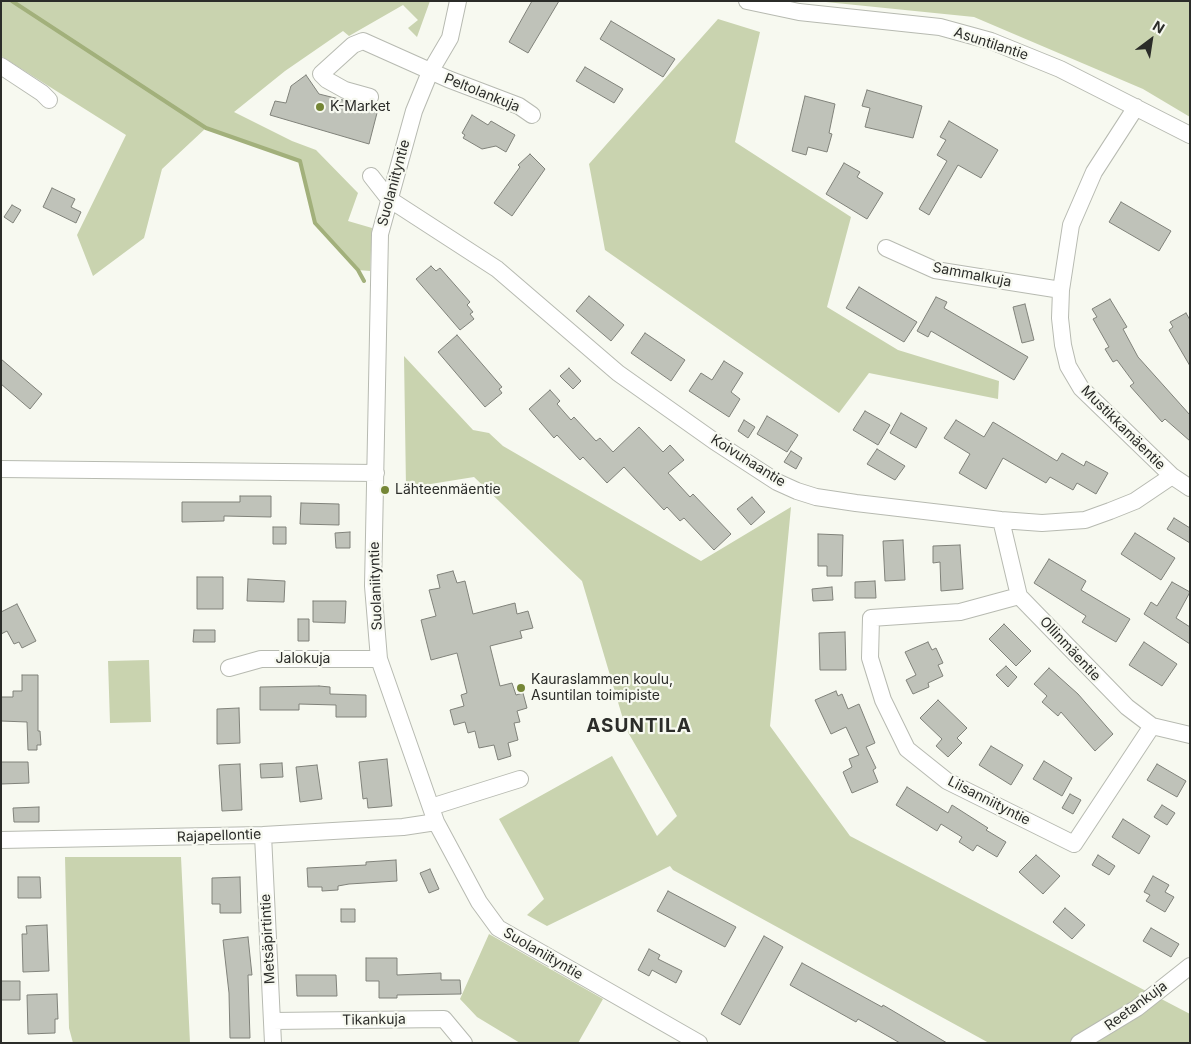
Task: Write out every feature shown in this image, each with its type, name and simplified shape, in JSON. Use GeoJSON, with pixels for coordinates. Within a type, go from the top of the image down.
{"type":"FeatureCollection","features":[{"type":"Feature","properties":{"kind":"street","name":"Suolaniityntie"},"geometry":{"type":"LineString","coordinates":[[458,1],[450,38],[430,72],[414,111],[380,234],[373,586],[379,659],[434,815],[479,902],[498,928],[698,1043]]}},
{"type":"Feature","properties":{"kind":"street","name":"Asuntilantie"},"geometry":{"type":"LineString","coordinates":[[747,1],[799,12],[940,28],[991,41],[1060,69],[1190,135]]}},
{"type":"Feature","properties":{"kind":"street","name":"Peltolankuja"},"geometry":{"type":"LineString","coordinates":[[370,97],[344,90],[321,74],[353,45],[363,41],[430,72],[519,106],[532,115]]}},
{"type":"Feature","properties":{"kind":"street"},"geometry":{"type":"LineString","coordinates":[[1,66],[42,93],[49,100]]}},
{"type":"Feature","properties":{"kind":"street","name":"Mustikkamäentie"},"geometry":{"type":"LineString","coordinates":[[1136,107],[1094,172],[1071,225],[1061,290],[1060,318],[1063,345],[1072,373],[1081,388],[1172,476],[1190,488]]}},
{"type":"Feature","properties":{"kind":"street","name":"Koivuhaantie"},"geometry":{"type":"LineString","coordinates":[[371,176],[389,199],[496,269],[618,373],[777,482],[816,497],[1000,520],[1042,523],[1085,520],[1135,501],[1172,476]]}},
{"type":"Feature","properties":{"kind":"street","name":"Sammalkuja"},"geometry":{"type":"LineString","coordinates":[[886,248],[936,270],[1061,290]]}},
{"type":"Feature","properties":{"kind":"street"},"geometry":{"type":"LineString","coordinates":[[1,469],[376,473]]}},
{"type":"Feature","properties":{"kind":"street","name":"Ollinmäentie"},"geometry":{"type":"LineString","coordinates":[[1000,520],[1019,596],[1098,680],[1127,707],[1152,726],[1190,735]]}},
{"type":"Feature","properties":{"kind":"street","name":"Liisanniityntie"},"geometry":{"type":"LineString","coordinates":[[1019,596],[960,612],[871,618],[870,658],[883,700],[907,749],[947,781],[1074,844],[1152,726]]}},
{"type":"Feature","properties":{"kind":"street","name":"Jalokuja"},"geometry":{"type":"LineString","coordinates":[[228,668],[261,658],[379,659]]}},
{"type":"Feature","properties":{"kind":"street","name":"Rajapellontie"},"geometry":{"type":"LineString","coordinates":[[1,840],[263,835],[403,828],[520,779]]}},
{"type":"Feature","properties":{"kind":"street","name":"Metsäpirtintie"},"geometry":{"type":"LineString","coordinates":[[263,835],[272,1043]]}},
{"type":"Feature","properties":{"kind":"street","name":"Reetankuja"},"geometry":{"type":"LineString","coordinates":[[1079,1043],[1137,1008],[1190,966]]}},
{"type":"Feature","properties":{"kind":"street","name":"Tikankuja"},"geometry":{"type":"LineString","coordinates":[[272,1021],[444,1019],[464,1043]]}},
{"type":"Feature","properties":{"kind":"green space"},"geometry":{"type":"Polygon","coordinates":[[[1,1],[430,1],[417,37],[408,28],[418,20],[403,5],[349,36],[343,31],[285,71],[234,112],[292,141],[316,150],[358,193],[348,221],[372,228],[370,271],[358,270],[315,223],[300,161],[206,128],[162,169],[144,238],[93,276],[77,235],[126,135],[1,56],[1,1]]]}},
{"type":"Feature","properties":{"kind":"green space"},"geometry":{"type":"Polygon","coordinates":[[[816,1],[1190,1],[1190,117],[1143,89],[974,17],[816,1]]]}},
{"type":"Feature","properties":{"kind":"green space"},"geometry":{"type":"Polygon","coordinates":[[[718,19],[760,32],[735,142],[851,217],[827,307],[898,350],[999,381],[998,399],[869,373],[839,413],[605,250],[589,164],[718,19]]]}},
{"type":"Feature","properties":{"kind":"green space"},"geometry":{"type":"Polygon","coordinates":[[[404,356],[473,430],[489,433],[503,446],[701,561],[791,507],[770,726],[850,836],[1190,1014],[1190,1043],[989,1043],[673,870],[670,866],[547,926],[527,915],[544,899],[499,819],[612,756],[657,836],[677,816],[626,729],[582,581],[474,477],[406,488],[404,356]]]}},
{"type":"Feature","properties":{"kind":"green space"},"geometry":{"type":"Polygon","coordinates":[[[149,660],[151,722],[110,723],[108,661],[149,660]]]}},
{"type":"Feature","properties":{"kind":"green space"},"geometry":{"type":"Polygon","coordinates":[[[65,857],[181,857],[190,1043],[73,1043],[69,1028],[65,857]]]}},
{"type":"Feature","properties":{"kind":"green space"},"geometry":{"type":"Polygon","coordinates":[[[489,934],[603,999],[578,1043],[520,1043],[477,1017],[460,999],[489,934]]]}},
{"type":"Feature","properties":{"kind":"building"},"geometry":{"type":"Polygon","coordinates":[[[532,1],[559,1],[528,53],[509,42],[532,1]]]}},
{"type":"Feature","properties":{"kind":"building"},"geometry":{"type":"Polygon","coordinates":[[[611,21],[675,59],[663,77],[600,39],[611,21]]]}},
{"type":"Feature","properties":{"kind":"building"},"geometry":{"type":"Polygon","coordinates":[[[585,67],[623,89],[614,103],[576,81],[585,67]]]}},
{"type":"Feature","properties":{"kind":"building","name":"K-Market"},"geometry":{"type":"Polygon","coordinates":[[[306,75],[319,94],[367,106],[366,109],[377,113],[369,144],[270,115],[275,101],[286,103],[291,86],[306,75]]]}},
{"type":"Feature","properties":{"kind":"building"},"geometry":{"type":"Polygon","coordinates":[[[867,90],[922,106],[913,138],[865,127],[870,108],[862,106],[867,90]]]}},
{"type":"Feature","properties":{"kind":"building"},"geometry":{"type":"Polygon","coordinates":[[[805,96],[835,104],[829,133],[832,134],[827,152],[808,147],[806,155],[792,151],[805,96]]]}},
{"type":"Feature","properties":{"kind":"building"},"geometry":{"type":"Polygon","coordinates":[[[472,115],[488,125],[491,121],[515,135],[506,152],[496,146],[482,149],[463,138],[465,135],[462,133],[472,115]]]}},
{"type":"Feature","properties":{"kind":"building"},"geometry":{"type":"Polygon","coordinates":[[[949,121],[998,150],[981,178],[958,165],[929,215],[919,209],[947,161],[937,155],[946,140],[940,137],[949,121]]]}},
{"type":"Feature","properties":{"kind":"building"},"geometry":{"type":"Polygon","coordinates":[[[530,154],[545,169],[512,216],[494,203],[520,167],[518,165],[530,154]]]}},
{"type":"Feature","properties":{"kind":"building"},"geometry":{"type":"Polygon","coordinates":[[[844,163],[860,172],[857,177],[883,193],[867,219],[826,194],[844,163]]]}},
{"type":"Feature","properties":{"kind":"building"},"geometry":{"type":"Polygon","coordinates":[[[52,188],[75,199],[71,207],[81,212],[76,223],[43,207],[52,188]]]}},
{"type":"Feature","properties":{"kind":"building"},"geometry":{"type":"Polygon","coordinates":[[[1121,202],[1171,231],[1159,251],[1109,222],[1121,202]]]}},
{"type":"Feature","properties":{"kind":"building"},"geometry":{"type":"Polygon","coordinates":[[[12,205],[21,210],[13,223],[4,217],[12,205]]]}},
{"type":"Feature","properties":{"kind":"building"},"geometry":{"type":"Polygon","coordinates":[[[431,266],[436,271],[440,268],[470,302],[467,305],[473,312],[470,314],[474,319],[460,330],[416,279],[431,266]]]}},
{"type":"Feature","properties":{"kind":"building"},"geometry":{"type":"Polygon","coordinates":[[[859,287],[917,322],[904,342],[846,308],[859,287]]]}},
{"type":"Feature","properties":{"kind":"building"},"geometry":{"type":"Polygon","coordinates":[[[589,296],[624,325],[611,341],[576,311],[589,296]]]}},
{"type":"Feature","properties":{"kind":"building"},"geometry":{"type":"Polygon","coordinates":[[[936,297],[947,302],[944,308],[1028,357],[1014,380],[931,331],[928,337],[917,331],[936,297]]]}},
{"type":"Feature","properties":{"kind":"building"},"geometry":{"type":"Polygon","coordinates":[[[1110,299],[1127,327],[1123,329],[1138,357],[1190,415],[1190,441],[1165,419],[1162,422],[1130,386],[1134,383],[1117,360],[1113,362],[1105,349],[1109,347],[1093,319],[1097,317],[1092,309],[1110,299]]]}},
{"type":"Feature","properties":{"kind":"building"},"geometry":{"type":"Polygon","coordinates":[[[1025,304],[1034,340],[1022,343],[1013,307],[1025,304]]]}},
{"type":"Feature","properties":{"kind":"building"},"geometry":{"type":"Polygon","coordinates":[[[1186,313],[1190,320],[1190,366],[1169,330],[1173,327],[1170,322],[1186,313]]]}},
{"type":"Feature","properties":{"kind":"building"},"geometry":{"type":"Polygon","coordinates":[[[645,333],[685,360],[671,381],[631,353],[645,333]]]}},
{"type":"Feature","properties":{"kind":"building"},"geometry":{"type":"Polygon","coordinates":[[[457,335],[502,387],[499,389],[502,393],[485,407],[438,352],[457,335]]]}},
{"type":"Feature","properties":{"kind":"building"},"geometry":{"type":"Polygon","coordinates":[[[1,359],[42,394],[30,409],[1,384],[1,359]]]}},
{"type":"Feature","properties":{"kind":"building"},"geometry":{"type":"Polygon","coordinates":[[[724,361],[743,373],[731,392],[740,399],[729,417],[689,391],[701,373],[712,380],[724,361]]]}},
{"type":"Feature","properties":{"kind":"building"},"geometry":{"type":"Polygon","coordinates":[[[569,368],[581,381],[573,389],[560,376],[569,368]]]}},
{"type":"Feature","properties":{"kind":"building"},"geometry":{"type":"Polygon","coordinates":[[[550,390],[560,401],[557,404],[571,420],[574,417],[596,441],[600,438],[613,452],[639,427],[663,452],[670,445],[684,460],[668,473],[690,497],[693,494],[731,534],[714,550],[684,518],[680,521],[667,507],[664,510],[624,467],[607,483],[583,457],[580,460],[557,435],[554,438],[529,409],[550,390]]]}},
{"type":"Feature","properties":{"kind":"building"},"geometry":{"type":"Polygon","coordinates":[[[865,411],[890,425],[878,445],[853,430],[865,411]]]}},
{"type":"Feature","properties":{"kind":"building"},"geometry":{"type":"Polygon","coordinates":[[[901,413],[927,428],[916,448],[890,433],[901,413]]]}},
{"type":"Feature","properties":{"kind":"building"},"geometry":{"type":"Polygon","coordinates":[[[767,416],[798,435],[787,452],[757,434],[767,416]]]}},
{"type":"Feature","properties":{"kind":"building"},"geometry":{"type":"Polygon","coordinates":[[[744,420],[755,427],[748,438],[738,431],[744,420]]]}},
{"type":"Feature","properties":{"kind":"building"},"geometry":{"type":"Polygon","coordinates":[[[956,420],[984,437],[993,422],[1057,461],[1062,453],[1084,466],[1086,461],[1108,473],[1096,494],[1077,483],[1073,490],[1050,477],[1046,483],[1003,458],[986,489],[959,473],[970,454],[944,438],[956,420]]]}},
{"type":"Feature","properties":{"kind":"building"},"geometry":{"type":"Polygon","coordinates":[[[877,449],[905,466],[895,480],[867,464],[877,449]]]}},
{"type":"Feature","properties":{"kind":"building"},"geometry":{"type":"Polygon","coordinates":[[[791,451],[802,458],[796,469],[784,462],[791,451]]]}},
{"type":"Feature","properties":{"kind":"building"},"geometry":{"type":"Polygon","coordinates":[[[240,496],[271,496],[271,517],[224,516],[224,521],[182,522],[182,502],[240,502],[240,496]]]}},
{"type":"Feature","properties":{"kind":"building"},"geometry":{"type":"Polygon","coordinates":[[[752,497],[765,512],[751,525],[737,509],[752,497]]]}},
{"type":"Feature","properties":{"kind":"building"},"geometry":{"type":"Polygon","coordinates":[[[301,503],[339,504],[339,525],[300,524],[301,503]]]}},
{"type":"Feature","properties":{"kind":"building"},"geometry":{"type":"Polygon","coordinates":[[[1174,518],[1190,528],[1190,543],[1167,529],[1174,518]]]}},
{"type":"Feature","properties":{"kind":"building"},"geometry":{"type":"Polygon","coordinates":[[[273,527],[286,527],[286,544],[273,544],[273,527]]]}},
{"type":"Feature","properties":{"kind":"building"},"geometry":{"type":"Polygon","coordinates":[[[350,532],[350,548],[336,548],[335,533],[350,532]]]}},
{"type":"Feature","properties":{"kind":"building"},"geometry":{"type":"Polygon","coordinates":[[[1135,533],[1175,558],[1161,580],[1121,554],[1135,533]]]}},
{"type":"Feature","properties":{"kind":"building"},"geometry":{"type":"Polygon","coordinates":[[[818,534],[843,535],[842,576],[827,576],[827,566],[818,566],[818,534]]]}},
{"type":"Feature","properties":{"kind":"building"},"geometry":{"type":"Polygon","coordinates":[[[903,540],[905,580],[885,581],[883,541],[903,540]]]}},
{"type":"Feature","properties":{"kind":"building"},"geometry":{"type":"Polygon","coordinates":[[[960,545],[963,589],[941,591],[940,562],[933,563],[933,546],[960,545]]]}},
{"type":"Feature","properties":{"kind":"building"},"geometry":{"type":"Polygon","coordinates":[[[1049,559],[1086,581],[1081,590],[1130,619],[1116,642],[1082,622],[1086,616],[1034,583],[1049,559]]]}},
{"type":"Feature","properties":{"kind":"building"},"geometry":{"type":"Polygon","coordinates":[[[453,571],[457,583],[465,581],[473,614],[515,603],[517,614],[528,611],[533,628],[520,631],[522,638],[490,646],[500,686],[512,683],[516,695],[523,693],[527,708],[517,711],[520,722],[514,723],[518,740],[508,743],[511,756],[498,760],[494,745],[479,748],[475,731],[468,733],[465,722],[454,725],[450,710],[464,706],[461,695],[467,693],[457,653],[431,660],[421,620],[436,616],[429,590],[440,588],[437,575],[453,571]]]}},
{"type":"Feature","properties":{"kind":"building"},"geometry":{"type":"Polygon","coordinates":[[[197,577],[223,577],[223,609],[197,609],[197,577]]]}},
{"type":"Feature","properties":{"kind":"building"},"geometry":{"type":"Polygon","coordinates":[[[248,579],[285,581],[284,602],[247,601],[248,579]]]}},
{"type":"Feature","properties":{"kind":"building"},"geometry":{"type":"Polygon","coordinates":[[[875,581],[876,598],[855,598],[855,582],[875,581]]]}},
{"type":"Feature","properties":{"kind":"building"},"geometry":{"type":"Polygon","coordinates":[[[1172,582],[1190,592],[1176,618],[1190,627],[1190,644],[1144,614],[1151,602],[1157,606],[1172,582]]]}},
{"type":"Feature","properties":{"kind":"building"},"geometry":{"type":"Polygon","coordinates":[[[832,587],[833,600],[813,601],[812,589],[832,587]]]}},
{"type":"Feature","properties":{"kind":"building"},"geometry":{"type":"Polygon","coordinates":[[[313,601],[346,601],[345,623],[313,622],[313,601]]]}},
{"type":"Feature","properties":{"kind":"building"},"geometry":{"type":"Polygon","coordinates":[[[17,604],[36,641],[22,648],[19,642],[14,644],[7,631],[1,634],[1,612],[17,604]]]}},
{"type":"Feature","properties":{"kind":"building"},"geometry":{"type":"Polygon","coordinates":[[[298,619],[309,619],[309,641],[298,641],[298,619]]]}},
{"type":"Feature","properties":{"kind":"building"},"geometry":{"type":"Polygon","coordinates":[[[1004,624],[1031,651],[1016,666],[989,639],[1004,624]]]}},
{"type":"Feature","properties":{"kind":"building"},"geometry":{"type":"Polygon","coordinates":[[[194,630],[215,630],[215,642],[193,642],[194,630]]]}},
{"type":"Feature","properties":{"kind":"building"},"geometry":{"type":"Polygon","coordinates":[[[845,632],[846,670],[820,670],[819,633],[845,632]]]}},
{"type":"Feature","properties":{"kind":"building"},"geometry":{"type":"Polygon","coordinates":[[[928,642],[932,650],[936,648],[943,663],[938,665],[943,676],[928,683],[929,687],[913,694],[906,680],[916,675],[905,652],[928,642]]]}},
{"type":"Feature","properties":{"kind":"building"},"geometry":{"type":"Polygon","coordinates":[[[1144,642],[1177,664],[1162,686],[1129,665],[1144,642]]]}},
{"type":"Feature","properties":{"kind":"building"},"geometry":{"type":"Polygon","coordinates":[[[1006,666],[1017,677],[1008,687],[996,675],[1006,666]]]}},
{"type":"Feature","properties":{"kind":"building"},"geometry":{"type":"Polygon","coordinates":[[[1049,668],[1078,694],[1113,734],[1095,751],[1061,712],[1058,716],[1042,702],[1047,696],[1034,684],[1049,668]]]}},
{"type":"Feature","properties":{"kind":"building"},"geometry":{"type":"Polygon","coordinates":[[[22,675],[38,675],[38,731],[40,731],[41,745],[37,745],[37,750],[28,750],[27,722],[1,721],[1,697],[13,697],[13,691],[22,691],[22,675]]]}},
{"type":"Feature","properties":{"kind":"building"},"geometry":{"type":"Polygon","coordinates":[[[260,687],[330,687],[330,694],[366,695],[366,717],[336,717],[336,705],[299,704],[299,710],[260,710],[260,687]]]}},
{"type":"Feature","properties":{"kind":"building"},"geometry":{"type":"Polygon","coordinates":[[[836,691],[838,696],[842,694],[848,709],[859,704],[875,743],[866,747],[876,768],[873,770],[878,782],[852,793],[843,772],[852,767],[849,759],[859,755],[846,727],[831,734],[815,700],[836,691]]]}},
{"type":"Feature","properties":{"kind":"building"},"geometry":{"type":"Polygon","coordinates":[[[938,700],[967,728],[957,738],[962,743],[948,757],[936,746],[942,739],[920,718],[938,700]]]}},
{"type":"Feature","properties":{"kind":"building"},"geometry":{"type":"Polygon","coordinates":[[[239,708],[240,743],[217,744],[217,709],[239,708]]]}},
{"type":"Feature","properties":{"kind":"building"},"geometry":{"type":"Polygon","coordinates":[[[991,746],[1023,765],[1011,785],[979,765],[991,746]]]}},
{"type":"Feature","properties":{"kind":"building"},"geometry":{"type":"Polygon","coordinates":[[[387,759],[392,806],[368,808],[367,798],[363,799],[359,762],[387,759]]]}},
{"type":"Feature","properties":{"kind":"building"},"geometry":{"type":"Polygon","coordinates":[[[1044,761],[1072,778],[1062,796],[1033,779],[1044,761]]]}},
{"type":"Feature","properties":{"kind":"building"},"geometry":{"type":"Polygon","coordinates":[[[1,762],[28,762],[29,783],[1,784],[1,762]]]}},
{"type":"Feature","properties":{"kind":"building"},"geometry":{"type":"Polygon","coordinates":[[[282,763],[283,777],[261,778],[260,764],[282,763]]]}},
{"type":"Feature","properties":{"kind":"building"},"geometry":{"type":"Polygon","coordinates":[[[240,764],[242,810],[222,811],[219,765],[240,764]]]}},
{"type":"Feature","properties":{"kind":"building"},"geometry":{"type":"Polygon","coordinates":[[[1157,764],[1186,781],[1177,797],[1147,780],[1157,764]]]}},
{"type":"Feature","properties":{"kind":"building"},"geometry":{"type":"Polygon","coordinates":[[[317,765],[322,799],[300,802],[296,767],[317,765]]]}},
{"type":"Feature","properties":{"kind":"building"},"geometry":{"type":"Polygon","coordinates":[[[907,787],[948,813],[952,805],[1006,842],[997,857],[977,845],[973,851],[959,842],[962,837],[941,824],[937,831],[896,805],[907,787]]]}},
{"type":"Feature","properties":{"kind":"building"},"geometry":{"type":"Polygon","coordinates":[[[1070,794],[1081,800],[1073,814],[1062,808],[1070,794]]]}},
{"type":"Feature","properties":{"kind":"building"},"geometry":{"type":"Polygon","coordinates":[[[1162,805],[1175,813],[1167,825],[1154,817],[1162,805]]]}},
{"type":"Feature","properties":{"kind":"building"},"geometry":{"type":"Polygon","coordinates":[[[39,807],[39,822],[14,822],[13,808],[39,807]]]}},
{"type":"Feature","properties":{"kind":"building"},"geometry":{"type":"Polygon","coordinates":[[[1123,819],[1150,836],[1139,854],[1112,837],[1123,819]]]}},
{"type":"Feature","properties":{"kind":"building"},"geometry":{"type":"Polygon","coordinates":[[[1036,855],[1060,876],[1043,894],[1019,872],[1036,855]]]}},
{"type":"Feature","properties":{"kind":"building"},"geometry":{"type":"Polygon","coordinates":[[[1098,855],[1115,866],[1109,875],[1092,865],[1098,855]]]}},
{"type":"Feature","properties":{"kind":"building"},"geometry":{"type":"Polygon","coordinates":[[[396,860],[397,881],[349,884],[338,886],[338,890],[322,891],[322,887],[308,887],[307,868],[366,865],[366,862],[396,860]]]}},
{"type":"Feature","properties":{"kind":"building"},"geometry":{"type":"Polygon","coordinates":[[[430,869],[439,889],[429,893],[420,873],[430,869]]]}},
{"type":"Feature","properties":{"kind":"building"},"geometry":{"type":"Polygon","coordinates":[[[1153,876],[1169,885],[1165,892],[1174,897],[1165,912],[1146,901],[1150,895],[1144,892],[1153,876]]]}},
{"type":"Feature","properties":{"kind":"building"},"geometry":{"type":"Polygon","coordinates":[[[18,877],[40,877],[41,898],[18,898],[18,877]]]}},
{"type":"Feature","properties":{"kind":"building"},"geometry":{"type":"Polygon","coordinates":[[[240,877],[241,913],[220,913],[220,904],[212,904],[212,878],[240,877]]]}},
{"type":"Feature","properties":{"kind":"building"},"geometry":{"type":"Polygon","coordinates":[[[668,891],[736,927],[725,947],[657,911],[668,891]]]}},
{"type":"Feature","properties":{"kind":"building"},"geometry":{"type":"Polygon","coordinates":[[[1065,908],[1085,925],[1072,939],[1053,922],[1065,908]]]}},
{"type":"Feature","properties":{"kind":"building"},"geometry":{"type":"Polygon","coordinates":[[[341,909],[355,909],[355,922],[341,922],[341,909]]]}},
{"type":"Feature","properties":{"kind":"building"},"geometry":{"type":"Polygon","coordinates":[[[47,925],[49,971],[23,972],[22,934],[27,934],[26,926],[47,925]]]}},
{"type":"Feature","properties":{"kind":"building"},"geometry":{"type":"Polygon","coordinates":[[[1151,928],[1179,944],[1171,957],[1143,941],[1151,928]]]}},
{"type":"Feature","properties":{"kind":"building"},"geometry":{"type":"Polygon","coordinates":[[[764,936],[783,947],[740,1025],[721,1014],[764,936]]]}},
{"type":"Feature","properties":{"kind":"building"},"geometry":{"type":"Polygon","coordinates":[[[248,937],[252,975],[248,975],[250,1038],[230,1038],[229,993],[223,940],[248,937]]]}},
{"type":"Feature","properties":{"kind":"building"},"geometry":{"type":"Polygon","coordinates":[[[649,949],[660,955],[658,959],[682,971],[676,983],[652,970],[649,976],[638,970],[649,949]]]}},
{"type":"Feature","properties":{"kind":"building"},"geometry":{"type":"Polygon","coordinates":[[[366,958],[397,958],[397,975],[441,973],[441,980],[460,980],[461,994],[397,995],[397,998],[379,998],[379,981],[366,981],[366,958]]]}},
{"type":"Feature","properties":{"kind":"building"},"geometry":{"type":"Polygon","coordinates":[[[802,963],[882,1007],[883,1005],[947,1043],[900,1043],[858,1019],[856,1022],[790,985],[802,963]]]}},
{"type":"Feature","properties":{"kind":"building"},"geometry":{"type":"Polygon","coordinates":[[[296,975],[336,975],[337,996],[297,996],[296,975]]]}},
{"type":"Feature","properties":{"kind":"building"},"geometry":{"type":"Polygon","coordinates":[[[1,981],[20,981],[20,1000],[1,1000],[1,981]]]}},
{"type":"Feature","properties":{"kind":"building"},"geometry":{"type":"Polygon","coordinates":[[[57,994],[58,1019],[55,1019],[55,1033],[28,1034],[27,995],[57,994]]]}},
{"type":"Feature","properties":{"kind":"waterway"},"geometry":{"type":"LineString","coordinates":[[12,1],[206,128],[300,161],[315,223],[358,270],[364,281]]}},
{"type":"Feature","properties":{"kind":"place","name":"K-Market"},"geometry":{"type":"Point","coordinates":[320,107]}},
{"type":"Feature","properties":{"kind":"place","name":"Lähteenmäentie"},"geometry":{"type":"Point","coordinates":[385,490]}},
{"type":"Feature","properties":{"kind":"place","name":"Kauraslammen koulu, Asuntilan toimipiste"},"geometry":{"type":"Point","coordinates":[521,688]}},
{"type":"Feature","properties":{"kind":"district","name":"ASUNTILA"},"geometry":{"type":"Point","coordinates":[639,726]}}]}
